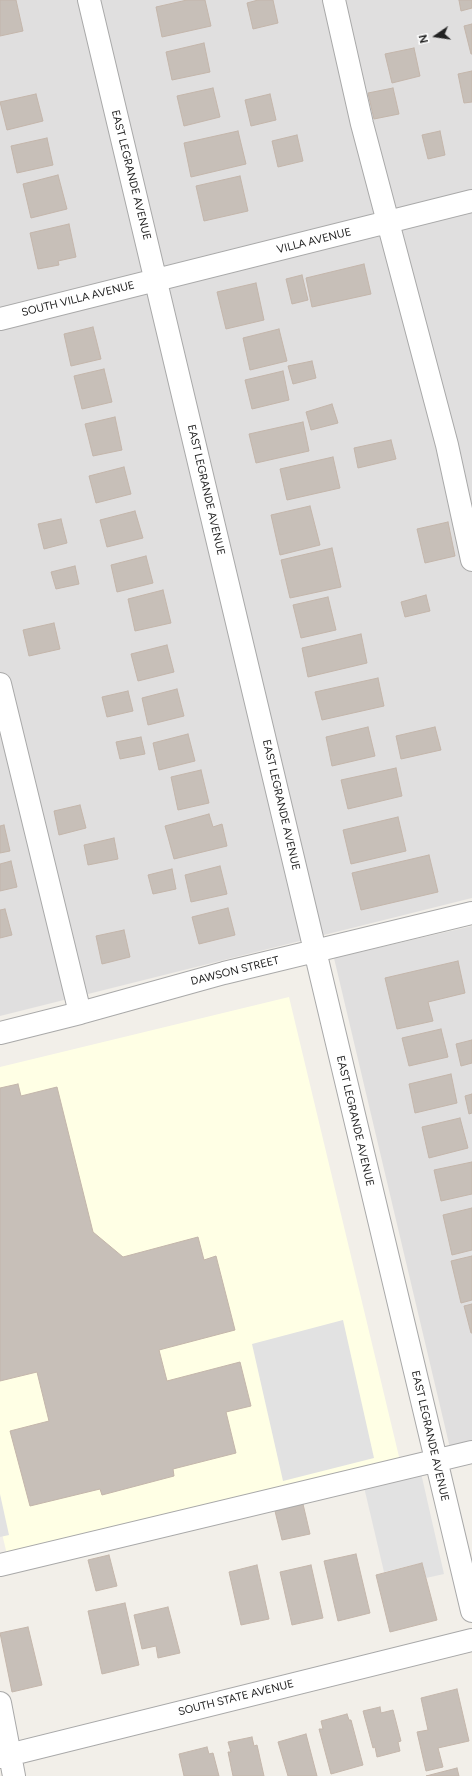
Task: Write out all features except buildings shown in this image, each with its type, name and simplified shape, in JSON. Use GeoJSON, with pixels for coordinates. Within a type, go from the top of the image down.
{"type":"FeatureCollection","features":[{"type":"Feature","properties":{"kind":"street","name":"EAST LEGRANDE AVENUE"},"geometry":{"type":"LineString","coordinates":[[89,0],[472,1611]]}},
{"type":"Feature","properties":{"kind":"street"},"geometry":{"type":"LineString","coordinates":[[334,0],[362,124],[447,446],[472,560]]}},
{"type":"Feature","properties":{"kind":"street","name":"VILLA AVENUE"},"geometry":{"type":"LineString","coordinates":[[156,280],[472,201]]}},
{"type":"Feature","properties":{"kind":"street","name":"SOUTH VILLA AVENUE"},"geometry":{"type":"LineString","coordinates":[[0,319],[156,280]]}},
{"type":"Feature","properties":{"kind":"street"},"geometry":{"type":"LineString","coordinates":[[0,684],[80,1013]]}},
{"type":"Feature","properties":{"kind":"street","name":"DAWSON STREET"},"geometry":{"type":"LineString","coordinates":[[0,1033],[80,1013],[224,973],[316,952],[472,913]]}},
{"type":"Feature","properties":{"kind":"street"},"geometry":{"type":"LineString","coordinates":[[0,1566],[472,1452]]}},
{"type":"Feature","properties":{"kind":"street","name":"SOUTH STATE AVENUE"},"geometry":{"type":"LineString","coordinates":[[4,1756],[472,1640]]}},
{"type":"Feature","properties":{"kind":"street"},"geometry":{"type":"LineString","coordinates":[[0,1703],[4,1756],[14,1776]]}},
{"type":"Feature","properties":{"kind":"shaded area"},"geometry":{"type":"Polygon","coordinates":[[[0,0],[472,0],[472,898],[0,1016],[0,0]]]}},
{"type":"Feature","properties":{"kind":"shaded area"},"geometry":{"type":"Polygon","coordinates":[[[472,926],[472,1443],[450,1448],[334,958],[472,926]]]}},
{"type":"Feature","properties":{"kind":"shaded area"},"geometry":{"type":"Polygon","coordinates":[[[289,997],[401,1465],[8,1559],[0,1525],[0,1067],[289,997]]]}},
{"type":"Feature","properties":{"kind":"shaded area"},"geometry":{"type":"Polygon","coordinates":[[[343,1320],[374,1458],[283,1481],[252,1344],[343,1320]]]}},
{"type":"Feature","properties":{"kind":"shaded area"},"geometry":{"type":"Polygon","coordinates":[[[421,1473],[444,1574],[426,1578],[422,1563],[384,1572],[364,1487],[421,1473]]]}},
{"type":"Feature","properties":{"kind":"shaded area"},"geometry":{"type":"Polygon","coordinates":[[[0,1494],[9,1535],[0,1537],[0,1494]]]}}]}
